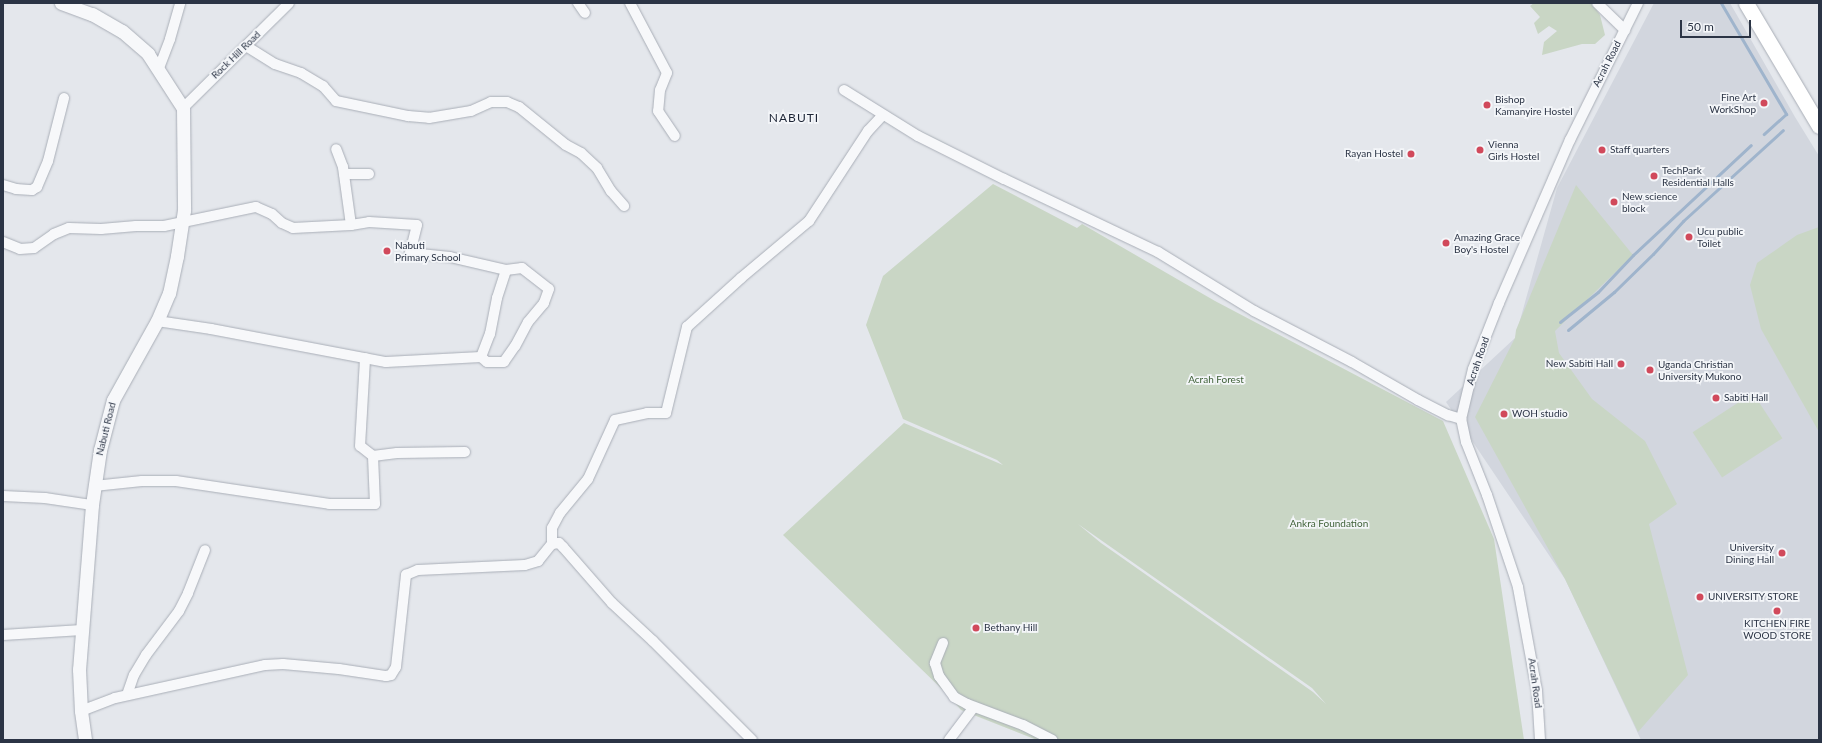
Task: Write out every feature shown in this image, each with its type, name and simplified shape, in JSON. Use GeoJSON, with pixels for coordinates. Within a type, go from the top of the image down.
{"type":"FeatureCollection","features":[{"type":"Feature","properties":{"kind":"main road"},"geometry":{"type":"LineString","coordinates":[[1746,3],[1819,126]]}},
{"type":"Feature","properties":{"kind":"street"},"geometry":{"type":"LineString","coordinates":[[61,3],[92,14],[122,31],[148,54],[159,68],[183,108]]}},
{"type":"Feature","properties":{"kind":"street"},"geometry":{"type":"LineString","coordinates":[[159,68],[170,39],[180,3]]}},
{"type":"Feature","properties":{"kind":"street","name":"Rock Hill Road"},"geometry":{"type":"LineString","coordinates":[[183,108],[289,3]]}},
{"type":"Feature","properties":{"kind":"street"},"geometry":{"type":"LineString","coordinates":[[578,3],[585,13]]}},
{"type":"Feature","properties":{"kind":"street"},"geometry":{"type":"LineString","coordinates":[[630,3],[667,73],[660,90],[658,111],[675,136]]}},
{"type":"Feature","properties":{"kind":"street"},"geometry":{"type":"LineString","coordinates":[[1597,3],[1625,30]]}},
{"type":"Feature","properties":{"kind":"street","name":"Acrah Road"},"geometry":{"type":"LineString","coordinates":[[1540,740],[1537,691],[1518,587],[1487,495],[1466,442],[1461,419],[1473,369],[1499,303],[1570,140],[1638,3]]}},
{"type":"Feature","properties":{"kind":"street"},"geometry":{"type":"LineString","coordinates":[[246,46],[275,64],[301,73],[323,86],[336,101],[408,116],[429,118],[471,111],[491,102],[507,102],[518,107],[566,145],[581,153],[597,168],[611,192],[624,206]]}},
{"type":"Feature","properties":{"kind":"street"},"geometry":{"type":"LineString","coordinates":[[844,90],[918,136],[1004,179],[1158,252],[1254,311],[1352,362],[1418,400],[1448,415],[1461,419]]}},
{"type":"Feature","properties":{"kind":"street"},"geometry":{"type":"LineString","coordinates":[[3,184],[16,189],[32,190],[36,187],[48,161],[64,98]]}},
{"type":"Feature","properties":{"kind":"street","name":"Nabuti Road"},"geometry":{"type":"LineString","coordinates":[[85,740],[81,711],[79,669],[94,486],[100,450],[113,400],[157,321],[169,293],[177,256],[184,210],[183,108]]}},
{"type":"Feature","properties":{"kind":"street"},"geometry":{"type":"LineString","coordinates":[[81,711],[127,695],[271,664],[339,669],[386,676],[391,675],[396,667],[406,575],[418,570],[525,565],[538,561],[552,544],[552,528],[560,513],[588,478],[615,420],[647,413],[666,413],[687,327],[741,278],[809,221],[868,131],[883,115]]}},
{"type":"Feature","properties":{"kind":"street"},"geometry":{"type":"LineString","coordinates":[[336,149],[344,174],[351,225]]}},
{"type":"Feature","properties":{"kind":"street"},"geometry":{"type":"LineString","coordinates":[[344,174],[369,174]]}},
{"type":"Feature","properties":{"kind":"street"},"geometry":{"type":"LineString","coordinates":[[3,242],[20,249],[34,248],[54,234],[70,228],[101,229],[136,226],[164,226],[256,207],[272,214],[282,223],[293,228],[351,225],[369,222],[417,225],[410,253],[450,257],[506,270],[522,268],[549,289],[544,303],[528,322],[515,346],[504,362],[487,362],[481,357],[386,362],[211,329],[157,321]]}},
{"type":"Feature","properties":{"kind":"street"},"geometry":{"type":"LineString","coordinates":[[481,357],[490,334],[497,298],[506,270]]}},
{"type":"Feature","properties":{"kind":"street"},"geometry":{"type":"LineString","coordinates":[[365,358],[360,446],[373,456],[397,453],[465,452]]}},
{"type":"Feature","properties":{"kind":"street"},"geometry":{"type":"LineString","coordinates":[[94,486],[142,481],[176,482],[335,504],[375,504],[373,456]]}},
{"type":"Feature","properties":{"kind":"street"},"geometry":{"type":"LineString","coordinates":[[3,496],[45,498],[92,504]]}},
{"type":"Feature","properties":{"kind":"street"},"geometry":{"type":"LineString","coordinates":[[552,544],[559,543],[612,603],[654,641],[752,740]]}},
{"type":"Feature","properties":{"kind":"street"},"geometry":{"type":"LineString","coordinates":[[127,695],[134,675],[146,655],[179,611],[188,593],[205,550]]}},
{"type":"Feature","properties":{"kind":"street"},"geometry":{"type":"LineString","coordinates":[[3,635],[82,630]]}},
{"type":"Feature","properties":{"kind":"street"},"geometry":{"type":"LineString","coordinates":[[943,643],[935,663],[939,676],[954,697],[974,707],[1023,725],[1052,740]]}},
{"type":"Feature","properties":{"kind":"street"},"geometry":{"type":"LineString","coordinates":[[949,740],[974,707]]}},
{"type":"Feature","properties":{"kind":"shaded area","name":"Uganda Christian University Mukono"},"geometry":{"type":"Polygon","coordinates":[[[1654,3],[1730,3],[1819,156],[1819,740],[1641,740],[1565,579],[1446,402],[1515,338],[1557,188],[1654,3]]]}},
{"type":"Feature","properties":{"kind":"green space"},"geometry":{"type":"Polygon","coordinates":[[[1534,3],[1592,3],[1600,15],[1605,35],[1595,44],[1582,44],[1542,55],[1544,42],[1557,31],[1549,26],[1538,34],[1534,23],[1540,17],[1530,6],[1534,3]]]}},
{"type":"Feature","properties":{"kind":"green space","name":"Ankra Foundation"},"geometry":{"type":"Polygon","coordinates":[[[993,184],[1077,228],[1082,224],[1215,301],[1443,421],[1494,539],[1524,740],[1037,740],[961,710],[949,696],[783,535],[904,423],[1003,465],[997,460],[903,419],[866,325],[883,276],[993,184]],[[1078,524],[1101,543],[1313,692],[1326,704],[1312,688],[1078,524]]]}},
{"type":"Feature","properties":{"kind":"green space"},"geometry":{"type":"Polygon","coordinates":[[[1576,185],[1633,255],[1555,331],[1559,353],[1592,399],[1645,441],[1677,504],[1649,524],[1688,675],[1638,732],[1565,579],[1475,417],[1515,338],[1516,330],[1576,185]]]}},
{"type":"Feature","properties":{"kind":"green space"},"geometry":{"type":"Polygon","coordinates":[[[1819,227],[1819,432],[1761,329],[1750,285],[1757,263],[1797,235],[1819,227]]]}},
{"type":"Feature","properties":{"kind":"green space"},"geometry":{"type":"Polygon","coordinates":[[[1753,393],[1782,438],[1722,478],[1693,432],[1753,393]]]}},
{"type":"Feature","properties":{"kind":"waterway"},"geometry":{"type":"LineString","coordinates":[[1721,3],[1786,114],[1764,134]]}},
{"type":"Feature","properties":{"kind":"waterway"},"geometry":{"type":"LineString","coordinates":[[1568,330],[1614,292],[1653,254],[1683,221],[1783,130]]}},
{"type":"Feature","properties":{"kind":"waterway"},"geometry":{"type":"LineString","coordinates":[[1560,322],[1598,292],[1633,255],[1751,145]]}},
{"type":"Feature","properties":{"kind":"place","name":"Fine Art WorkShop"},"geometry":{"type":"Point","coordinates":[1764,103]}},
{"type":"Feature","properties":{"kind":"place","name":"Bishop Kamanyire Hostel"},"geometry":{"type":"Point","coordinates":[1487,105]}},
{"type":"Feature","properties":{"kind":"place","name":"Vienna Girls Hostel"},"geometry":{"type":"Point","coordinates":[1480,150]}},
{"type":"Feature","properties":{"kind":"place","name":"Staff quarters"},"geometry":{"type":"Point","coordinates":[1602,150]}},
{"type":"Feature","properties":{"kind":"place","name":"Rayan Hostel"},"geometry":{"type":"Point","coordinates":[1411,154]}},
{"type":"Feature","properties":{"kind":"place","name":"TechPark Residential Halls"},"geometry":{"type":"Point","coordinates":[1654,176]}},
{"type":"Feature","properties":{"kind":"place","name":"New science block"},"geometry":{"type":"Point","coordinates":[1614,202]}},
{"type":"Feature","properties":{"kind":"place","name":"Ucu public Toilet"},"geometry":{"type":"Point","coordinates":[1689,237]}},
{"type":"Feature","properties":{"kind":"place","name":"Amazing Grace Boy's Hostel"},"geometry":{"type":"Point","coordinates":[1446,243]}},
{"type":"Feature","properties":{"kind":"place","name":"Nabuti Primary School"},"geometry":{"type":"Point","coordinates":[387,251]}},
{"type":"Feature","properties":{"kind":"place","name":"New Sabiti Hall"},"geometry":{"type":"Point","coordinates":[1621,364]}},
{"type":"Feature","properties":{"kind":"place","name":"Uganda Christian University Mukono"},"geometry":{"type":"Point","coordinates":[1650,370]}},
{"type":"Feature","properties":{"kind":"place","name":"Sabiti Hall"},"geometry":{"type":"Point","coordinates":[1716,398]}},
{"type":"Feature","properties":{"kind":"place","name":"WOH studio"},"geometry":{"type":"Point","coordinates":[1504,414]}},
{"type":"Feature","properties":{"kind":"place","name":"University Dining Hall"},"geometry":{"type":"Point","coordinates":[1782,553]}},
{"type":"Feature","properties":{"kind":"place","name":"UNIVERSITY STORE"},"geometry":{"type":"Point","coordinates":[1700,597]}},
{"type":"Feature","properties":{"kind":"place","name":"KITCHEN FIRE WOOD STORE"},"geometry":{"type":"Point","coordinates":[1777,611]}},
{"type":"Feature","properties":{"kind":"place","name":"Bethany Hill"},"geometry":{"type":"Point","coordinates":[976,628]}},
{"type":"Feature","properties":{"kind":"district","name":"NABUTI"},"geometry":{"type":"Point","coordinates":[794,118]}},
{"type":"Feature","properties":{"kind":"park label","name":"Acrah Forest"},"geometry":{"type":"Point","coordinates":[1216,380]}}]}
